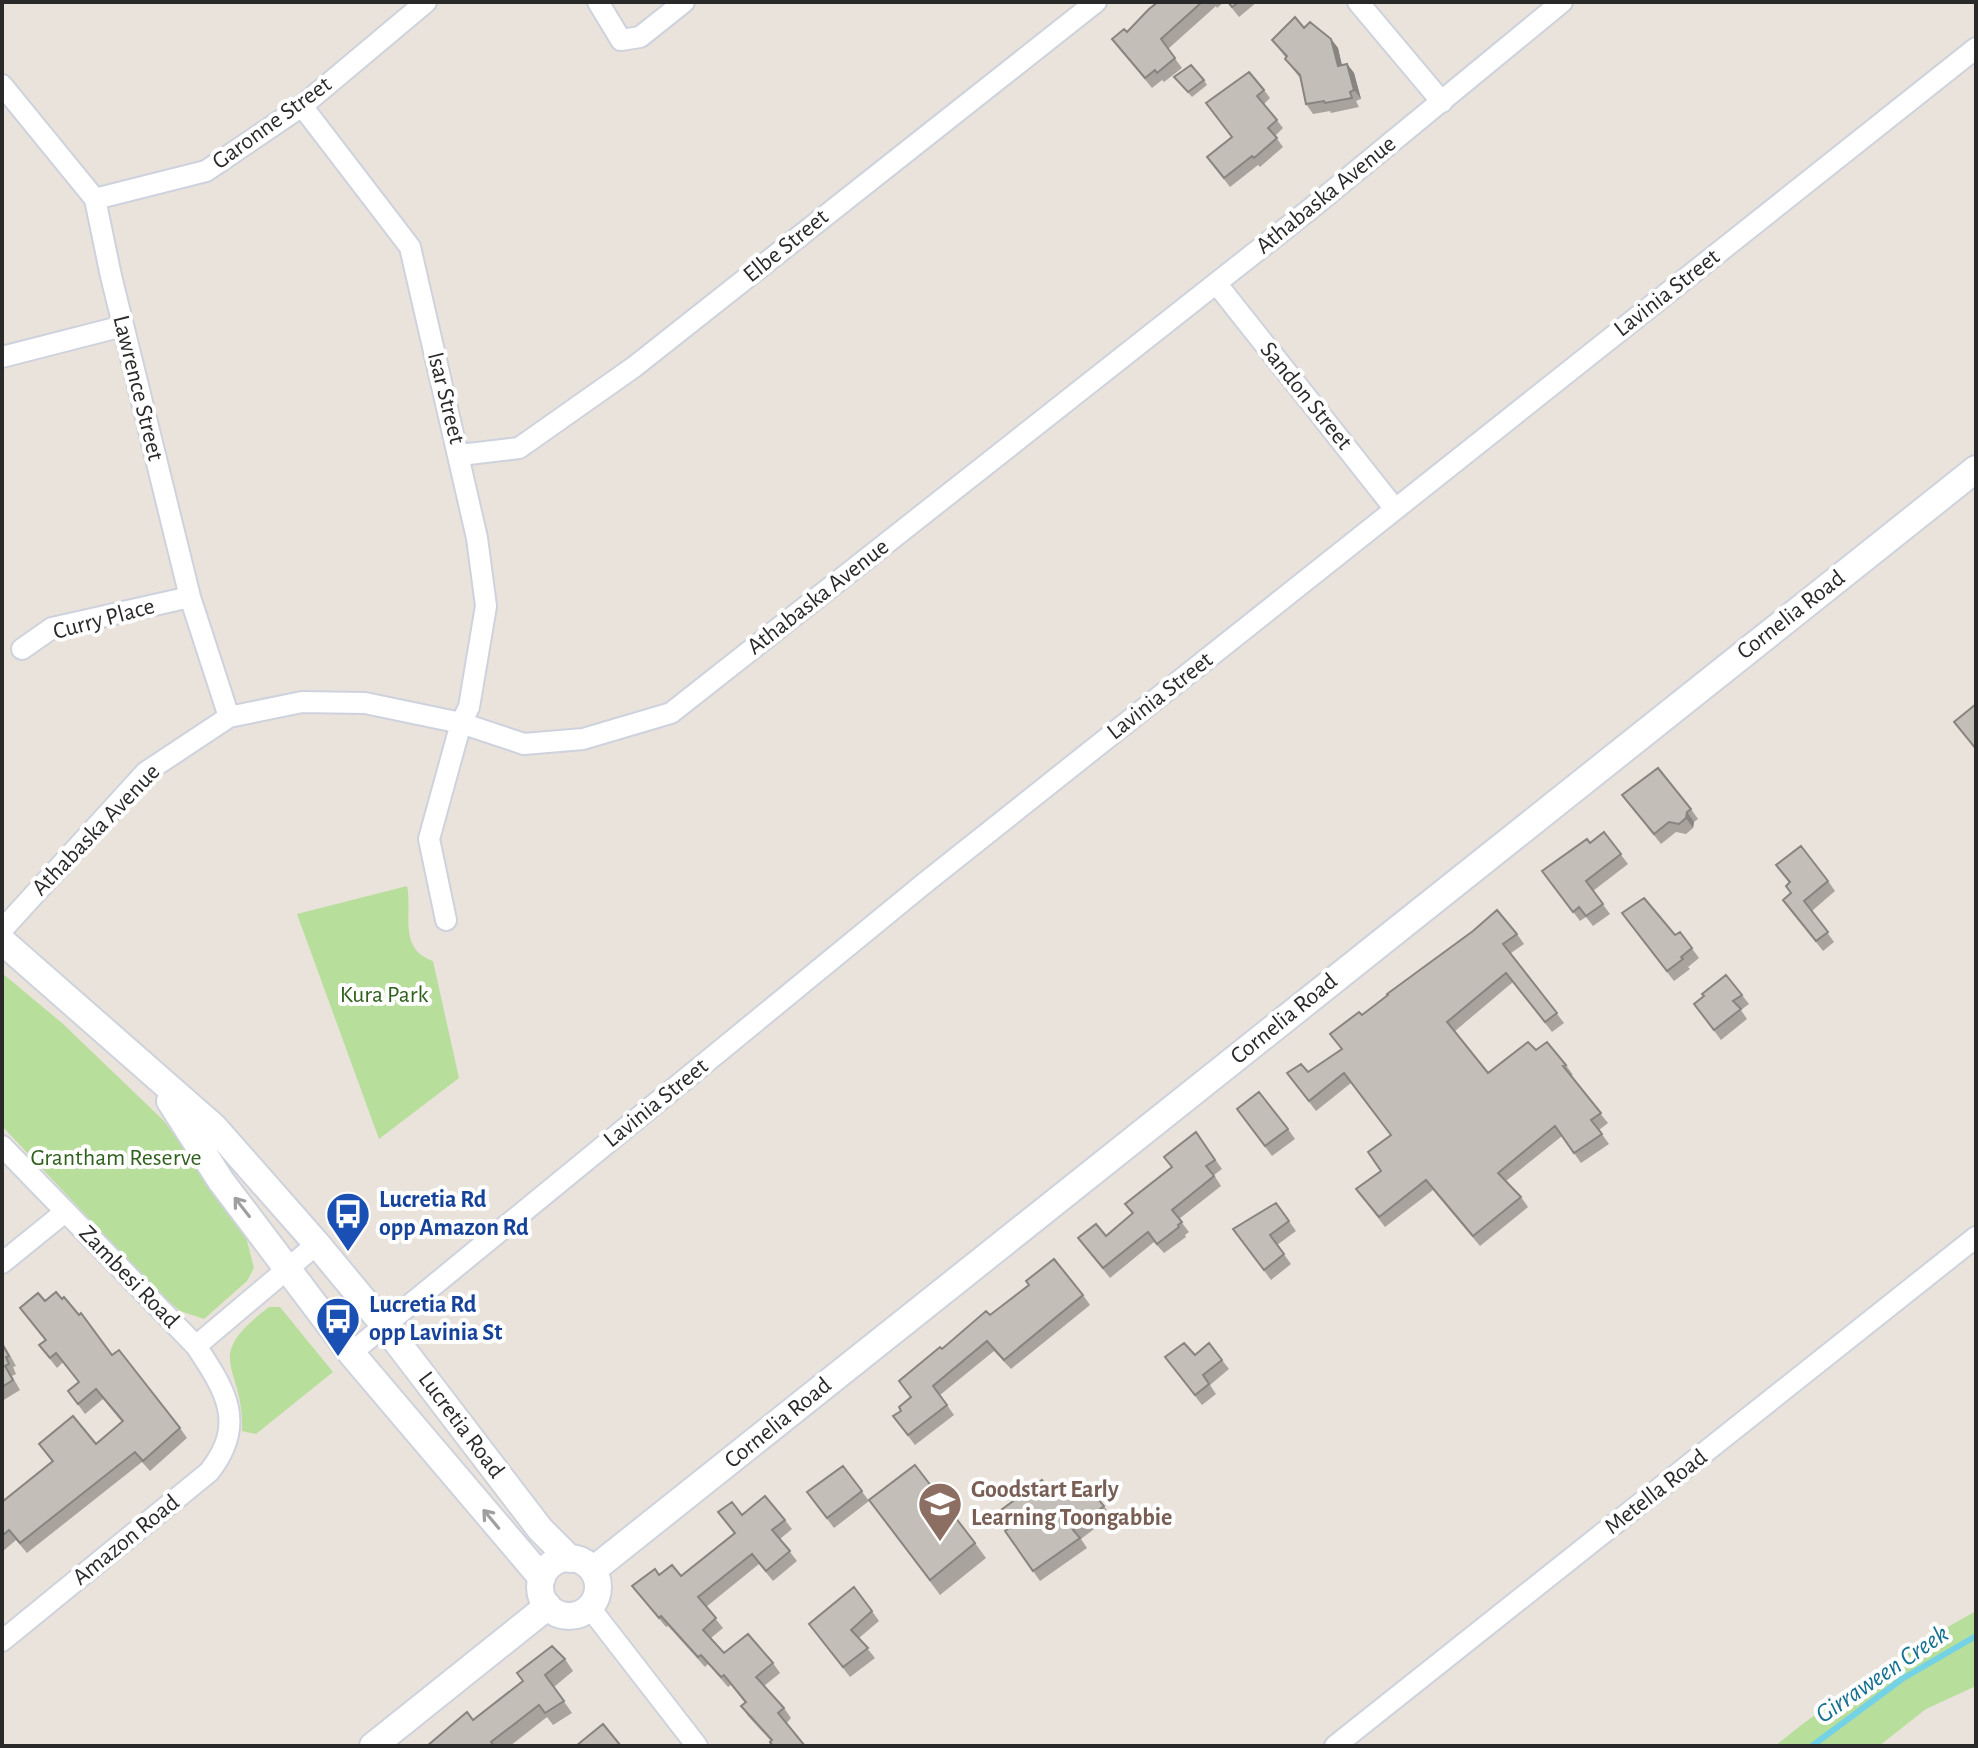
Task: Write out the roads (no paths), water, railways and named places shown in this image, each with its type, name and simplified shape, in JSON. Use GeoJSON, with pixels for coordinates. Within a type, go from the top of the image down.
{"type":"FeatureCollection","features":[{"type":"Feature","properties":{"kind":"street","name":"Garonne Street"},"geometry":{"type":"LineString","coordinates":[[95,199],[206,171],[302,106],[426,2]]}},
{"type":"Feature","properties":{"kind":"street"},"geometry":{"type":"LineString","coordinates":[[598,2],[621,40],[640,37],[684,2]]}},
{"type":"Feature","properties":{"kind":"street","name":"Elbe Street"},"geometry":{"type":"LineString","coordinates":[[460,455],[519,448],[634,367],[1096,2]]}},
{"type":"Feature","properties":{"kind":"street"},"geometry":{"type":"LineString","coordinates":[[1358,2],[1442,102]]}},
{"type":"Feature","properties":{"kind":"street","name":"Athabaska Avenue"},"geometry":{"type":"LineString","coordinates":[[2,930],[146,772],[229,717],[302,702],[365,703],[461,723],[524,744],[583,739],[671,713],[1216,283],[1562,2]]}},
{"type":"Feature","properties":{"kind":"street","name":"Lavinia Street"},"geometry":{"type":"LineString","coordinates":[[351,1353],[926,882],[1976,48]]}},
{"type":"Feature","properties":{"kind":"street","name":"Lawrence Street"},"geometry":{"type":"LineString","coordinates":[[2,85],[95,199],[190,597],[229,717]]}},
{"type":"Feature","properties":{"kind":"street","name":"Isar Street"},"geometry":{"type":"LineString","coordinates":[[302,106],[410,247],[477,538],[486,606],[469,707],[461,723],[429,839],[446,920]]}},
{"type":"Feature","properties":{"kind":"street","name":"Sandon Street"},"geometry":{"type":"LineString","coordinates":[[1216,283],[1395,509]]}},
{"type":"Feature","properties":{"kind":"street"},"geometry":{"type":"LineString","coordinates":[[2,357],[123,326]]}},
{"type":"Feature","properties":{"kind":"street","name":"Cornelia Road"},"geometry":{"type":"LineString","coordinates":[[582,1564],[1976,469]]}},
{"type":"Feature","properties":{"kind":"street","name":"Curry Place"},"geometry":{"type":"LineString","coordinates":[[22,649],[52,628],[190,597]]}},
{"type":"Feature","properties":{"kind":"street","name":"Lucretia Road"},"geometry":{"type":"LineString","coordinates":[[2,941],[214,1127],[384,1325],[540,1529],[582,1564]]}},
{"type":"Feature","properties":{"kind":"street","name":"Lucretia Road"},"geometry":{"type":"LineString","coordinates":[[157,1080],[221,1181],[351,1353],[542,1578]]}},
{"type":"Feature","properties":{"kind":"street","name":"Zambesi Road"},"geometry":{"type":"LineString","coordinates":[[2,1146],[196,1346],[219,1383],[231,1424]]}},
{"type":"Feature","properties":{"kind":"street"},"geometry":{"type":"LineString","coordinates":[[2,1263],[65,1212]]}},
{"type":"Feature","properties":{"kind":"street","name":"Metella Road"},"geometry":{"type":"LineString","coordinates":[[1335,1746],[1976,1237]]}},
{"type":"Feature","properties":{"kind":"street"},"geometry":{"type":"LineString","coordinates":[[196,1346],[317,1244]]}},
{"type":"Feature","properties":{"kind":"street","name":"Amazon Road"},"geometry":{"type":"LineString","coordinates":[[2,1641],[209,1472],[229,1438],[231,1424]]}},
{"type":"Feature","properties":{"kind":"street"},"geometry":{"type":"LineString","coordinates":[[554,1563],[582,1564],[598,1590],[590,1608],[571,1616],[562,1615],[548,1606],[540,1588],[542,1578],[554,1563]]}},
{"type":"Feature","properties":{"kind":"street"},"geometry":{"type":"LineString","coordinates":[[373,1746],[548,1606]]}},
{"type":"Feature","properties":{"kind":"street"},"geometry":{"type":"LineString","coordinates":[[590,1608],[697,1746]]}},
{"type":"Feature","properties":{"kind":"waterway","name":"Girraween Creek"},"geometry":{"type":"LineString","coordinates":[[1812,1746],[1902,1679],[1976,1636]]}},
{"type":"Feature","properties":{"kind":"place","name":"Lucretia Rd opp Amazon Rd"},"geometry":{"type":"Point","coordinates":[348,1253]}},
{"type":"Feature","properties":{"kind":"place","name":"Lucretia Rd opp Lavinia St"},"geometry":{"type":"Point","coordinates":[338,1358]}},
{"type":"Feature","properties":{"kind":"place","name":"Goodstart Early Learning Toongabbie"},"geometry":{"type":"Point","coordinates":[940,1543]}},
{"type":"Feature","properties":{"kind":"park label","name":"Kura Park"},"geometry":{"type":"Point","coordinates":[384,995]}},
{"type":"Feature","properties":{"kind":"park label","name":"Grantham Reserve"},"geometry":{"type":"Point","coordinates":[116,1158]}}]}
